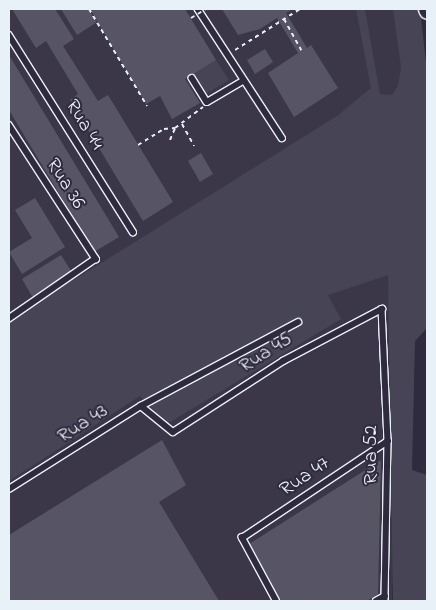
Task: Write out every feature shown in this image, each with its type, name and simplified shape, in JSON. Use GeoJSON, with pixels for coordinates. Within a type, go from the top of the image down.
{"type":"FeatureCollection","features":[{"type":"Feature","properties":{"kind":"lane"},"geometry":{"type":"LineString","coordinates":[[198,9],[228,54],[243,81],[282,138]]}},
{"type":"Feature","properties":{"kind":"lane","name":"Rua 44"},"geometry":{"type":"LineString","coordinates":[[9,35],[133,232]]}},
{"type":"Feature","properties":{"kind":"lane"},"geometry":{"type":"LineString","coordinates":[[192,78],[207,102],[243,81]]}},
{"type":"Feature","properties":{"kind":"lane","name":"Rua 36"},"geometry":{"type":"LineString","coordinates":[[9,124],[11,133],[96,259],[9,319]]}},
{"type":"Feature","properties":{"kind":"lane","name":"Rua 45"},"geometry":{"type":"LineString","coordinates":[[141,406],[172,432],[284,361],[382,309]]}},
{"type":"Feature","properties":{"kind":"lane","name":"Rua 52"},"geometry":{"type":"LineString","coordinates":[[382,309],[388,441],[385,598]]}},
{"type":"Feature","properties":{"kind":"lane","name":"Rua 43"},"geometry":{"type":"LineString","coordinates":[[9,489],[141,406],[298,322]]}},
{"type":"Feature","properties":{"kind":"lane","name":"Rua 47"},"geometry":{"type":"LineString","coordinates":[[276,601],[242,540],[388,441]]}},
{"type":"Feature","properties":{"kind":"lane"},"geometry":{"type":"LineString","coordinates":[[376,601],[385,598]]}},
{"type":"Feature","properties":{"kind":"path"},"geometry":{"type":"LineString","coordinates":[[89,9],[147,106]]}},
{"type":"Feature","properties":{"kind":"path"},"geometry":{"type":"LineString","coordinates":[[191,18],[206,9]]}},
{"type":"Feature","properties":{"kind":"path"},"geometry":{"type":"LineString","coordinates":[[228,54],[300,9]]}},
{"type":"Feature","properties":{"kind":"path"},"geometry":{"type":"LineString","coordinates":[[284,18],[302,51]]}},
{"type":"Feature","properties":{"kind":"path"},"geometry":{"type":"LineString","coordinates":[[138,145],[164,129],[175,128],[182,124],[203,110],[202,105]]}},
{"type":"Feature","properties":{"kind":"path"},"geometry":{"type":"LineString","coordinates":[[182,124],[194,146]]}},
{"type":"Feature","properties":{"kind":"path"},"geometry":{"type":"LineString","coordinates":[[170,140],[175,128]]}},
{"type":"Feature","properties":{"kind":"shaded area"},"geometry":{"type":"Polygon","coordinates":[[[9,9],[414,9],[392,601],[9,601],[9,9]]]}},
{"type":"Feature","properties":{"kind":"shaded area"},"geometry":{"type":"Polygon","coordinates":[[[356,9],[365,9],[380,94],[392,95],[398,86],[401,67],[393,9],[419,9],[421,18],[427,71],[427,328],[415,341],[412,470],[427,475],[427,601],[393,601],[388,275],[328,295],[341,319],[167,424],[140,396],[9,481],[9,314],[82,275],[337,116],[371,88],[356,9]]]}},
{"type":"Feature","properties":{"kind":"shaded area"},"geometry":{"type":"Polygon","coordinates":[[[216,60],[229,80],[206,94],[194,73],[216,60]]]}},
{"type":"Feature","properties":{"kind":"building"},"geometry":{"type":"Polygon","coordinates":[[[12,9],[55,9],[74,39],[63,46],[98,101],[108,95],[173,202],[143,221],[70,100],[78,94],[46,41],[36,48],[12,9]]]}},
{"type":"Feature","properties":{"kind":"building"},"geometry":{"type":"Polygon","coordinates":[[[61,9],[88,9],[97,22],[77,35],[61,9]]]}},
{"type":"Feature","properties":{"kind":"building"},"geometry":{"type":"Polygon","coordinates":[[[90,9],[185,9],[216,60],[185,79],[200,103],[172,119],[160,96],[146,104],[90,9]]]}},
{"type":"Feature","properties":{"kind":"building"},"geometry":{"type":"Polygon","coordinates":[[[222,9],[293,9],[286,13],[307,48],[311,45],[338,88],[294,117],[268,73],[298,53],[277,18],[260,29],[238,35],[222,9]]]}},
{"type":"Feature","properties":{"kind":"building"},"geometry":{"type":"Polygon","coordinates":[[[265,49],[273,62],[255,74],[247,60],[265,49]]]}},
{"type":"Feature","properties":{"kind":"building"},"geometry":{"type":"Polygon","coordinates":[[[9,55],[119,237],[94,252],[9,110],[9,55]]]}},
{"type":"Feature","properties":{"kind":"building"},"geometry":{"type":"Polygon","coordinates":[[[201,153],[213,174],[200,182],[188,161],[201,153]]]}},
{"type":"Feature","properties":{"kind":"building"},"geometry":{"type":"Polygon","coordinates":[[[35,198],[65,247],[22,274],[9,252],[32,238],[15,210],[35,198]]]}},
{"type":"Feature","properties":{"kind":"building"},"geometry":{"type":"Polygon","coordinates":[[[61,255],[73,274],[33,298],[22,279],[61,255]]]}},
{"type":"Feature","properties":{"kind":"building"},"geometry":{"type":"Polygon","coordinates":[[[162,440],[186,485],[159,502],[219,601],[9,601],[9,535],[162,440]]]}},
{"type":"Feature","properties":{"kind":"building"},"geometry":{"type":"Polygon","coordinates":[[[381,460],[378,594],[367,601],[280,601],[246,546],[381,460]]]}}]}
